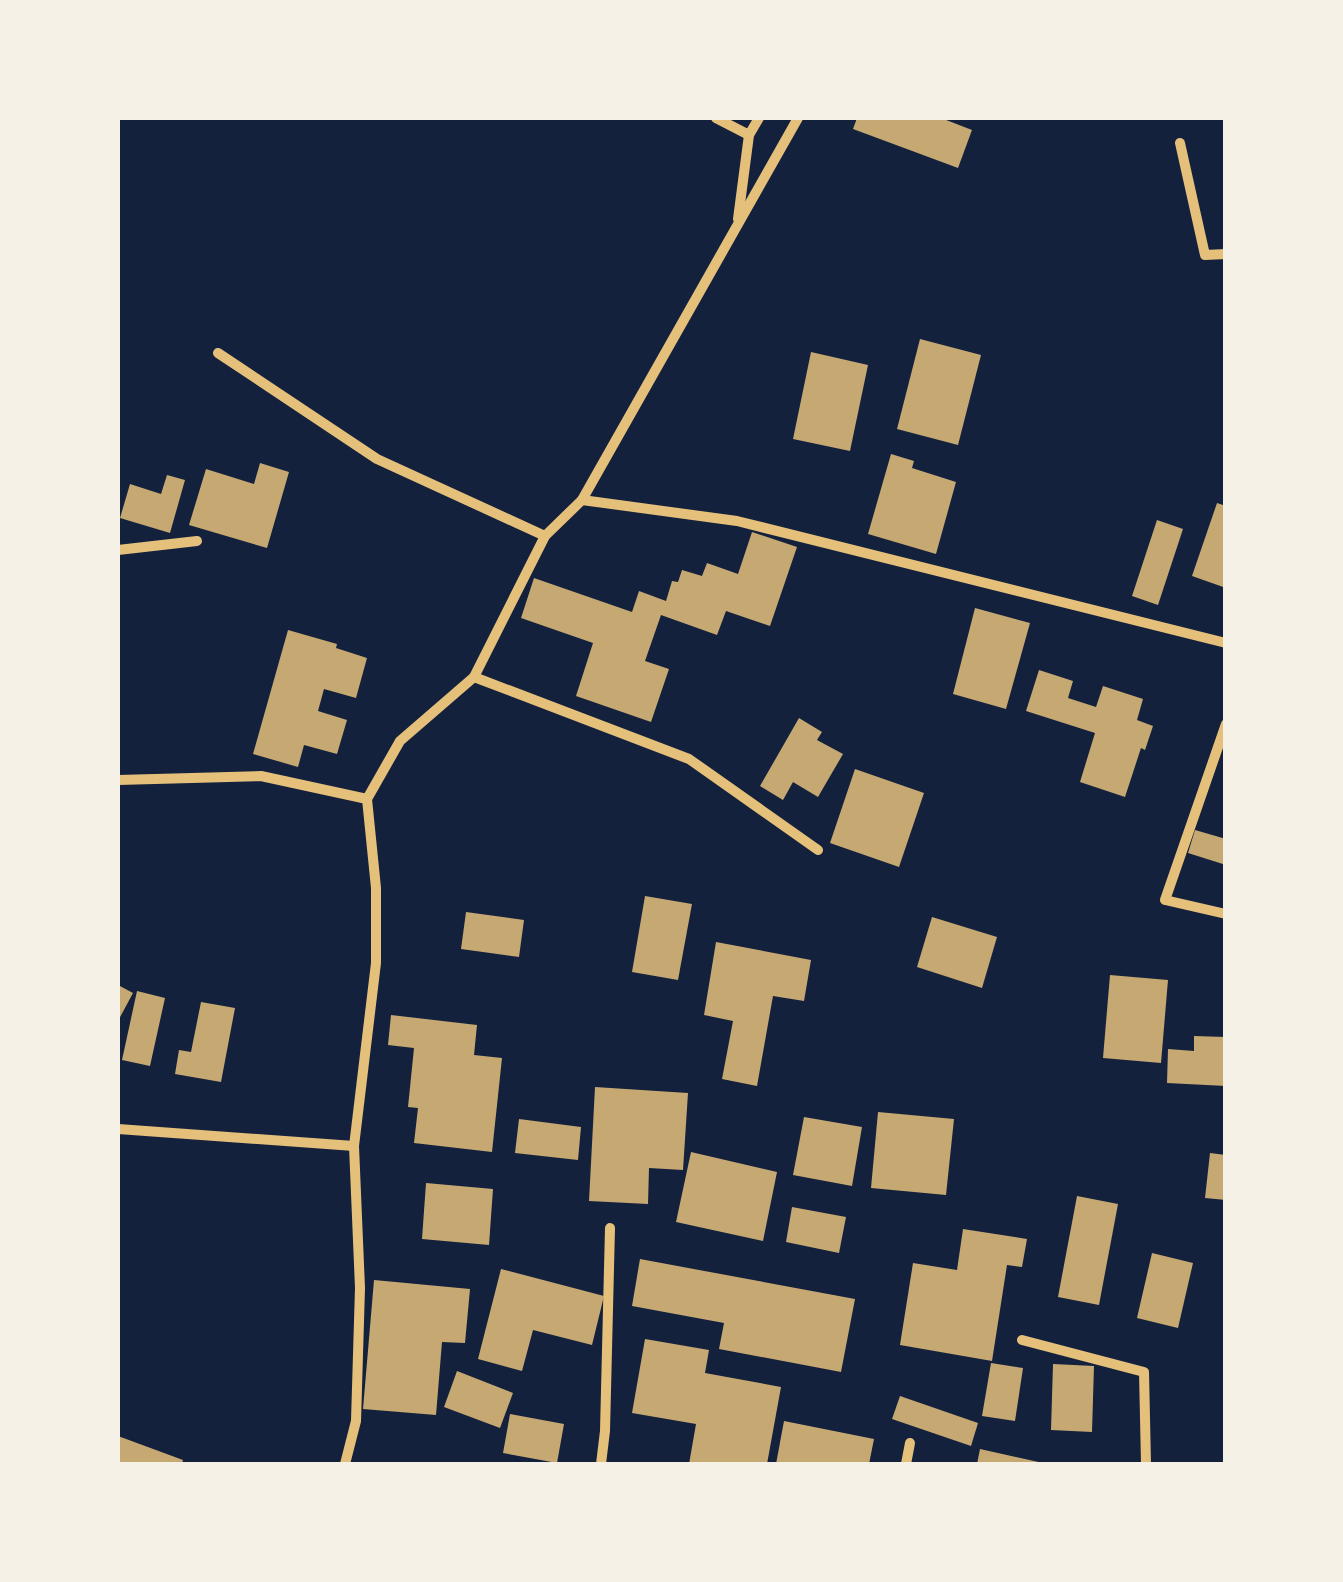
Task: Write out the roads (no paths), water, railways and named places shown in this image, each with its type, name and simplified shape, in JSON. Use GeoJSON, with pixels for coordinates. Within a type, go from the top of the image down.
{"type":"FeatureCollection","features":[{"type":"Feature","properties":{"kind":"street"},"geometry":{"type":"LineString","coordinates":[[716,118],[749,135]]}},
{"type":"Feature","properties":{"kind":"street"},"geometry":{"type":"LineString","coordinates":[[738,225],[749,135],[759,118]]}},
{"type":"Feature","properties":{"kind":"street"},"geometry":{"type":"LineString","coordinates":[[345,1464],[356,1421],[360,1288],[354,1146],[376,963],[376,888],[367,798],[400,741],[474,677],[545,536],[582,500],[798,118]]}},
{"type":"Feature","properties":{"kind":"street"},"geometry":{"type":"LineString","coordinates":[[1180,144],[1205,256],[1226,254]]}},
{"type":"Feature","properties":{"kind":"street"},"geometry":{"type":"LineString","coordinates":[[218,353],[377,458],[545,536]]}},
{"type":"Feature","properties":{"kind":"street"},"geometry":{"type":"LineString","coordinates":[[582,500],[738,521],[1226,643]]}},
{"type":"Feature","properties":{"kind":"street"},"geometry":{"type":"LineString","coordinates":[[118,550],[197,540]]}},
{"type":"Feature","properties":{"kind":"street"},"geometry":{"type":"LineString","coordinates":[[474,677],[689,759],[818,850]]}},
{"type":"Feature","properties":{"kind":"street"},"geometry":{"type":"LineString","coordinates":[[1226,724],[1165,900],[1226,914]]}},
{"type":"Feature","properties":{"kind":"street"},"geometry":{"type":"LineString","coordinates":[[118,780],[261,776],[367,798]]}},
{"type":"Feature","properties":{"kind":"street"},"geometry":{"type":"LineString","coordinates":[[118,1129],[354,1146]]}},
{"type":"Feature","properties":{"kind":"street"},"geometry":{"type":"LineString","coordinates":[[601,1464],[606,1431],[610,1228]]}},
{"type":"Feature","properties":{"kind":"street"},"geometry":{"type":"LineString","coordinates":[[1022,1340],[1144,1372],[1146,1464]]}},
{"type":"Feature","properties":{"kind":"street"},"geometry":{"type":"LineString","coordinates":[[906,1464],[910,1443]]}}]}
